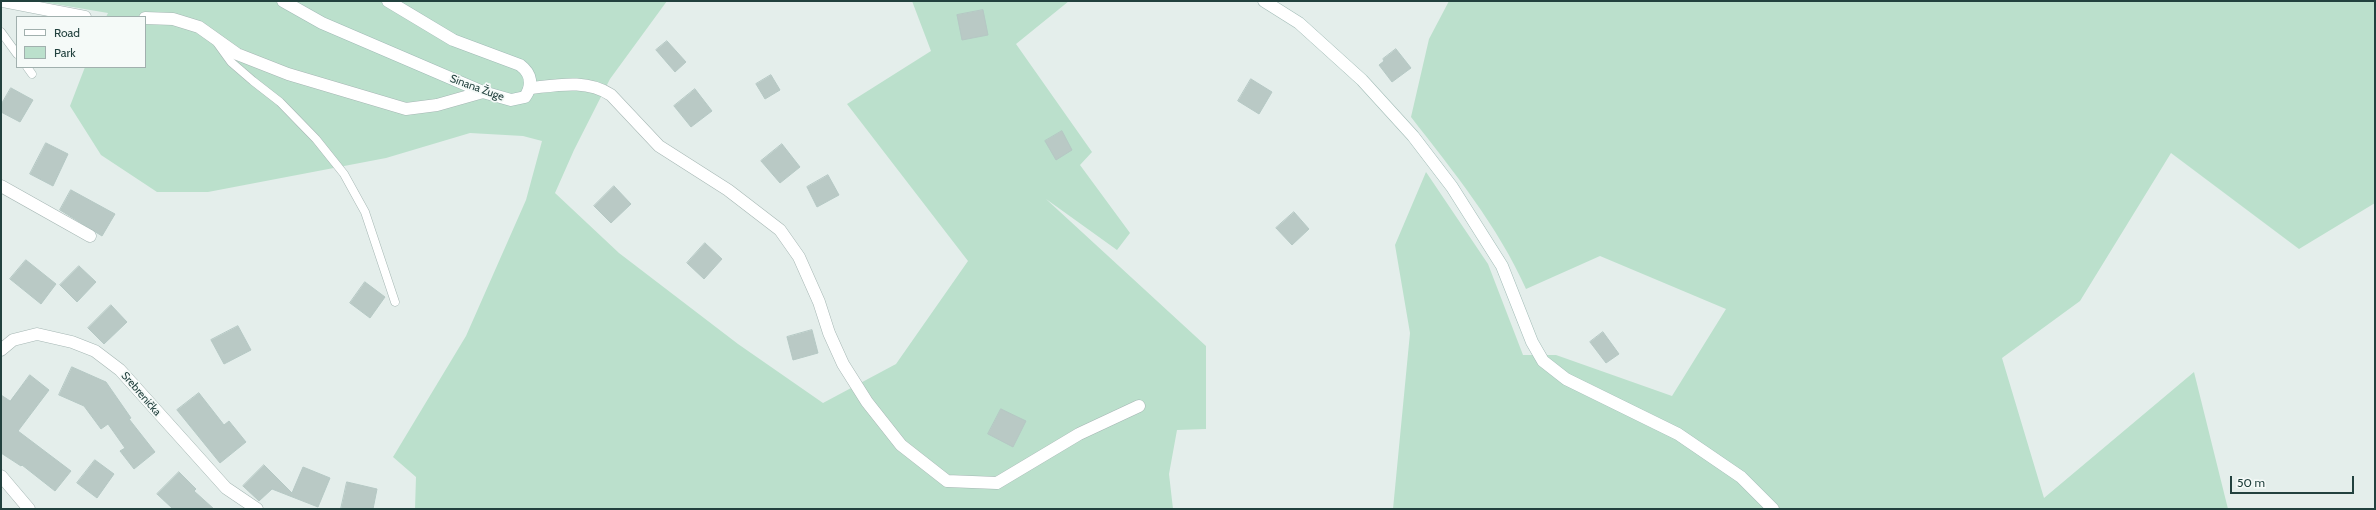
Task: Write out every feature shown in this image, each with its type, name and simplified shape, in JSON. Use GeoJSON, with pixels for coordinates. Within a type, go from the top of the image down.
{"type":"FeatureCollection","features":[{"type":"Feature","properties":{"kind":"street"},"geometry":{"type":"LineString","coordinates":[[3,1],[80,16]]}},
{"type":"Feature","properties":{"kind":"street","name":"Sinana Žuge"},"geometry":{"type":"LineString","coordinates":[[283,1],[322,23],[483,92],[518,100],[525,97],[531,88]]}},
{"type":"Feature","properties":{"kind":"street"},"geometry":{"type":"LineString","coordinates":[[388,1],[452,40],[520,65],[529,75],[531,88],[572,84],[589,85],[601,89],[611,95],[659,146],[728,190],[780,230],[800,257],[832,340],[843,364],[866,402],[901,445],[947,481],[997,483],[1079,434],[1139,406]]}},
{"type":"Feature","properties":{"kind":"street"},"geometry":{"type":"LineString","coordinates":[[1264,1],[1299,24],[1350,70],[1413,136],[1452,187],[1502,266],[1532,342],[1543,360],[1566,379],[1678,434],[1741,477],[1773,509]]}},
{"type":"Feature","properties":{"kind":"street"},"geometry":{"type":"LineString","coordinates":[[146,18],[173,19],[199,27],[238,54],[288,74],[406,109],[437,105],[483,92]]}},
{"type":"Feature","properties":{"kind":"street"},"geometry":{"type":"LineString","coordinates":[[1,186],[90,236]]}},
{"type":"Feature","properties":{"kind":"street","name":"Srebrenička"},"geometry":{"type":"LineString","coordinates":[[1,350],[12,340],[37,334],[72,342],[95,351],[120,370],[226,488],[257,509]]}},
{"type":"Feature","properties":{"kind":"street"},"geometry":{"type":"LineString","coordinates":[[1,476],[29,509]]}},
{"type":"Feature","properties":{"kind":"lane"},"geometry":{"type":"LineString","coordinates":[[1,32],[16,53]]}},
{"type":"Feature","properties":{"kind":"lane"},"geometry":{"type":"LineString","coordinates":[[213,36],[231,62],[252,81],[280,102],[316,140],[344,174],[365,212],[395,302]]}},
{"type":"Feature","properties":{"kind":"lane"},"geometry":{"type":"LineString","coordinates":[[28,68],[32,74]]}},
{"type":"Feature","properties":{"kind":"green space"},"geometry":{"type":"Polygon","coordinates":[[[37,1],[667,1],[610,79],[574,150],[555,193],[619,253],[738,344],[823,403],[896,364],[968,261],[847,104],[931,51],[912,1],[1069,1],[1016,44],[1092,152],[1080,165],[1130,233],[1117,250],[1046,199],[1206,346],[1206,429],[1177,430],[1169,474],[1173,509],[415,509],[416,477],[393,457],[466,336],[526,200],[542,141],[523,136],[470,133],[386,158],[208,192],[157,192],[101,155],[70,106],[85,68],[146,68],[146,16],[106,16],[108,13],[37,1]]]}},
{"type":"Feature","properties":{"kind":"green space"},"geometry":{"type":"Polygon","coordinates":[[[1449,1],[2375,1],[2375,203],[2299,249],[2171,153],[2080,301],[2002,358],[2044,498],[2194,372],[2228,509],[1393,509],[1410,333],[1395,245],[1426,172],[1488,264],[1523,355],[1556,355],[1672,396],[1726,309],[1600,256],[1526,289],[1502,243],[1474,200],[1411,117],[1429,39],[1449,1]]]}},
{"type":"Feature","properties":{"kind":"building"},"geometry":{"type":"Polygon","coordinates":[[[983,10],[988,35],[962,40],[957,15],[983,10]]]}},
{"type":"Feature","properties":{"kind":"building"},"geometry":{"type":"Polygon","coordinates":[[[667,41],[686,62],[675,72],[656,50],[667,41]]]}},
{"type":"Feature","properties":{"kind":"building"},"geometry":{"type":"Polygon","coordinates":[[[1396,49],[1411,68],[1392,82],[1379,65],[1384,61],[1383,59],[1396,49]]]}},
{"type":"Feature","properties":{"kind":"building"},"geometry":{"type":"Polygon","coordinates":[[[771,75],[780,90],[765,99],[756,84],[771,75]]]}},
{"type":"Feature","properties":{"kind":"building"},"geometry":{"type":"Polygon","coordinates":[[[1251,79],[1272,92],[1259,114],[1238,101],[1251,79]]]}},
{"type":"Feature","properties":{"kind":"building"},"geometry":{"type":"Polygon","coordinates":[[[11,88],[33,100],[20,122],[1,112],[1,105],[11,88]]]}},
{"type":"Feature","properties":{"kind":"building"},"geometry":{"type":"Polygon","coordinates":[[[695,89],[712,111],[691,127],[674,106],[695,89]]]}},
{"type":"Feature","properties":{"kind":"building"},"geometry":{"type":"Polygon","coordinates":[[[1062,131],[1072,150],[1056,160],[1045,141],[1062,131]]]}},
{"type":"Feature","properties":{"kind":"building"},"geometry":{"type":"Polygon","coordinates":[[[46,143],[68,154],[53,186],[30,174],[46,143]]]}},
{"type":"Feature","properties":{"kind":"building"},"geometry":{"type":"Polygon","coordinates":[[[782,144],[800,167],[780,183],[761,161],[782,144]]]}},
{"type":"Feature","properties":{"kind":"building"},"geometry":{"type":"Polygon","coordinates":[[[828,175],[839,195],[817,207],[807,187],[828,175]]]}},
{"type":"Feature","properties":{"kind":"building"},"geometry":{"type":"Polygon","coordinates":[[[614,186],[631,204],[611,223],[594,206],[614,186]]]}},
{"type":"Feature","properties":{"kind":"building"},"geometry":{"type":"Polygon","coordinates":[[[71,190],[115,214],[102,236],[60,210],[71,190]]]}},
{"type":"Feature","properties":{"kind":"building"},"geometry":{"type":"Polygon","coordinates":[[[1294,212],[1309,229],[1292,245],[1276,228],[1294,212]]]}},
{"type":"Feature","properties":{"kind":"building"},"geometry":{"type":"Polygon","coordinates":[[[705,243],[722,259],[704,279],[687,263],[705,243]]]}},
{"type":"Feature","properties":{"kind":"building"},"geometry":{"type":"Polygon","coordinates":[[[26,260],[56,284],[41,304],[10,279],[26,260]]]}},
{"type":"Feature","properties":{"kind":"building"},"geometry":{"type":"Polygon","coordinates":[[[79,266],[96,282],[77,302],[60,285],[79,266]]]}},
{"type":"Feature","properties":{"kind":"building"},"geometry":{"type":"Polygon","coordinates":[[[365,282],[385,297],[370,318],[350,303],[365,282]]]}},
{"type":"Feature","properties":{"kind":"building"},"geometry":{"type":"Polygon","coordinates":[[[111,305],[127,322],[104,344],[88,328],[111,305]]]}},
{"type":"Feature","properties":{"kind":"building"},"geometry":{"type":"Polygon","coordinates":[[[238,326],[251,350],[224,364],[211,340],[238,326]]]}},
{"type":"Feature","properties":{"kind":"building"},"geometry":{"type":"Polygon","coordinates":[[[812,330],[818,353],[793,360],[787,337],[812,330]]]}},
{"type":"Feature","properties":{"kind":"building"},"geometry":{"type":"Polygon","coordinates":[[[1603,332],[1619,354],[1606,363],[1590,342],[1603,332]]]}},
{"type":"Feature","properties":{"kind":"building"},"geometry":{"type":"Polygon","coordinates":[[[72,367],[106,382],[131,418],[129,419],[155,452],[134,469],[120,451],[125,448],[108,424],[101,429],[84,406],[59,395],[72,367]]]}},
{"type":"Feature","properties":{"kind":"building"},"geometry":{"type":"Polygon","coordinates":[[[30,375],[49,390],[18,431],[71,471],[55,491],[22,465],[21,466],[1,453],[1,395],[10,401],[30,375]]]}},
{"type":"Feature","properties":{"kind":"building"},"geometry":{"type":"Polygon","coordinates":[[[199,393],[224,425],[229,421],[246,442],[220,463],[177,410],[199,393]]]}},
{"type":"Feature","properties":{"kind":"building"},"geometry":{"type":"Polygon","coordinates":[[[1001,409],[1026,421],[1013,447],[988,434],[1001,409]]]}},
{"type":"Feature","properties":{"kind":"building"},"geometry":{"type":"Polygon","coordinates":[[[95,460],[114,474],[97,498],[77,483],[95,460]]]}},
{"type":"Feature","properties":{"kind":"building"},"geometry":{"type":"Polygon","coordinates":[[[264,465],[292,493],[303,467],[330,478],[318,507],[272,489],[259,501],[243,486],[264,465]]]}},
{"type":"Feature","properties":{"kind":"building"},"geometry":{"type":"Polygon","coordinates":[[[179,472],[196,489],[194,491],[214,509],[173,509],[157,494],[179,472]]]}},
{"type":"Feature","properties":{"kind":"building"},"geometry":{"type":"Polygon","coordinates":[[[347,482],[377,489],[373,509],[341,509],[347,482]]]}}]}
